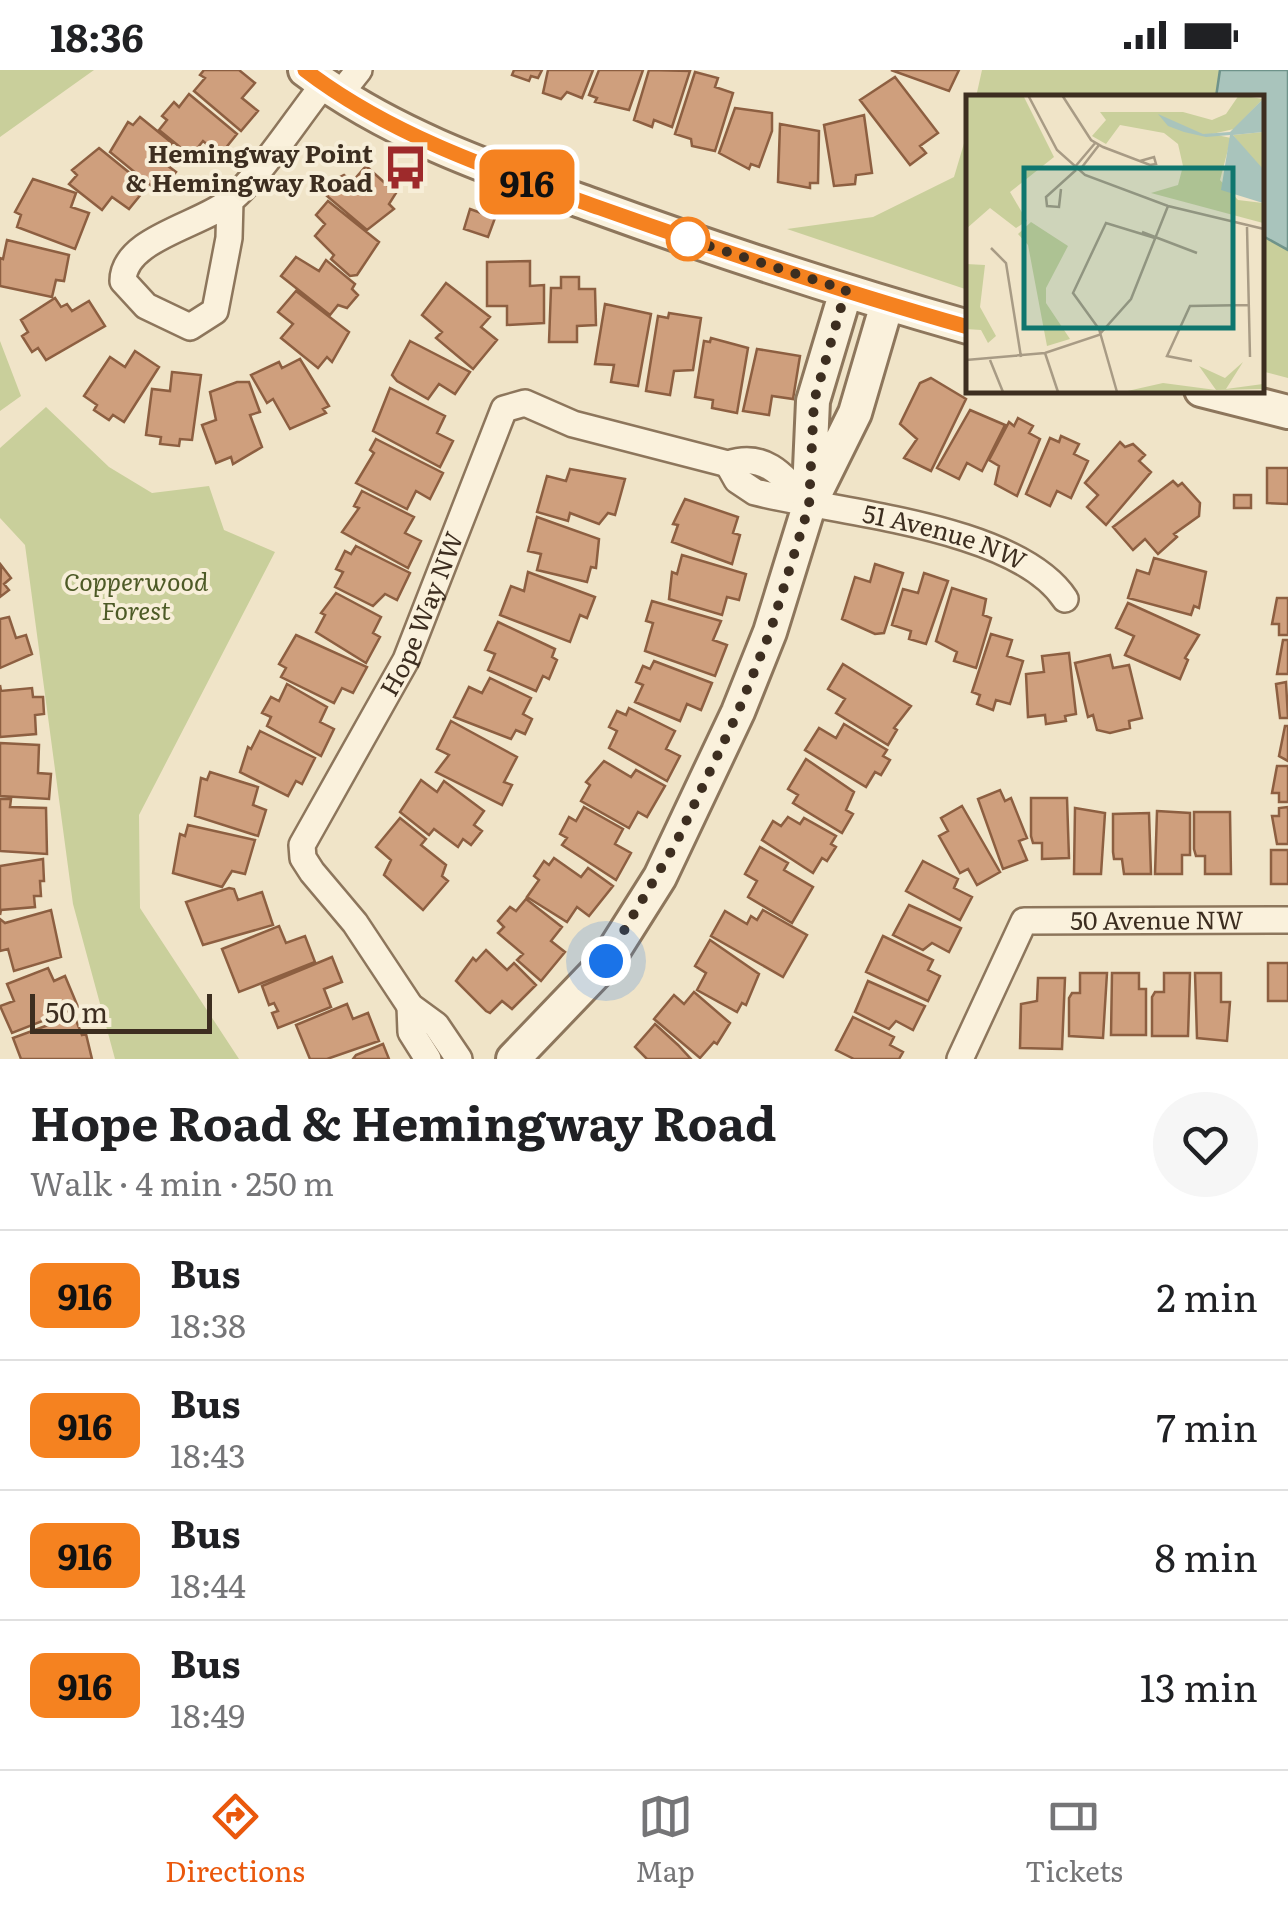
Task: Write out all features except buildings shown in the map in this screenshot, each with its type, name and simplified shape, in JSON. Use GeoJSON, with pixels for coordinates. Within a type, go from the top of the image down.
{"type":"FeatureCollection","features":[{"type":"Feature","properties":{"kind":"street"},"geometry":{"type":"LineString","coordinates":[[230,201],[229,238],[215,311],[190,327],[146,306],[124,281],[124,270],[135,252],[230,201],[326,77],[375,117],[518,179],[887,304],[966,326]]}},
{"type":"Feature","properties":{"kind":"street"},"geometry":{"type":"LineString","coordinates":[[809,506],[814,401],[846,290]]}},
{"type":"Feature","properties":{"kind":"street"},"geometry":{"type":"LineString","coordinates":[[513,1059],[606,961],[660,877],[738,712],[770,632],[809,506],[855,412],[887,304]]}},
{"type":"Feature","properties":{"kind":"street"},"geometry":{"type":"LineString","coordinates":[[1208,392],[1288,412]]}},
{"type":"Feature","properties":{"kind":"street","name":"Hope Way NW"},"geometry":{"type":"LineString","coordinates":[[459,1059],[436,1026],[410,1006],[355,924],[302,858],[302,845],[406,660],[504,409],[525,403],[573,424],[728,464],[738,480],[755,492],[809,506]]}},
{"type":"Feature","properties":{"kind":"street","name":"51 Avenue NW"},"geometry":{"type":"LineString","coordinates":[[809,506],[826,506],[978,541],[1050,576],[1065,600]]}},
{"type":"Feature","properties":{"kind":"street","name":"50 Avenue NW"},"geometry":{"type":"LineString","coordinates":[[960,1059],[1024,921],[1288,920]]}},
{"type":"Feature","properties":{"kind":"street","name":"Hope Way NW"},"geometry":{"type":"LineString","coordinates":[[410,1006],[411,1032],[428,1059]]}},
{"type":"Feature","properties":{"kind":"green space"},"geometry":{"type":"Polygon","coordinates":[[[0,70],[94,70],[0,137],[0,70]]]}},
{"type":"Feature","properties":{"kind":"green space"},"geometry":{"type":"Polygon","coordinates":[[[982,70],[1220,70],[1216,95],[976,95],[982,70]]]}},
{"type":"Feature","properties":{"kind":"green space"},"geometry":{"type":"Polygon","coordinates":[[[966,137],[966,289],[787,229],[873,217],[954,177],[966,137]]]}},
{"type":"Feature","properties":{"kind":"green space"},"geometry":{"type":"Polygon","coordinates":[[[1263,237],[1288,250],[1288,378],[1263,372],[1263,237]]]}},
{"type":"Feature","properties":{"kind":"green space"},"geometry":{"type":"Polygon","coordinates":[[[0,341],[21,396],[0,411],[0,341]]]}},
{"type":"Feature","properties":{"kind":"green space","name":"Copperwood Forest"},"geometry":{"type":"Polygon","coordinates":[[[46,407],[109,467],[152,493],[209,486],[224,530],[275,552],[139,815],[140,908],[239,1059],[115,1059],[73,904],[25,545],[0,518],[0,448],[46,407]]]}},
{"type":"Feature","properties":{"kind":"water"},"geometry":{"type":"Polygon","coordinates":[[[1220,70],[1288,70],[1288,250],[1263,236],[1263,95],[1216,95],[1220,70]]]}},
{"type":"Feature","properties":{"kind":"bus line","name":"916"},"geometry":{"type":"LineString","coordinates":[[305,70],[375,117],[518,179],[806,279],[966,326]]}},
{"type":"Feature","properties":{"kind":"place","name":"Hemingway Point & Hemingway Road"},"geometry":{"type":"Point","coordinates":[406,168]}},
{"type":"Feature","properties":{"kind":"route"},"geometry":{"type":"LineString","coordinates":[[606,961],[660,877],[738,712],[770,632],[809,506],[814,401],[846,290],[678,236],[688,239]]}}]}
